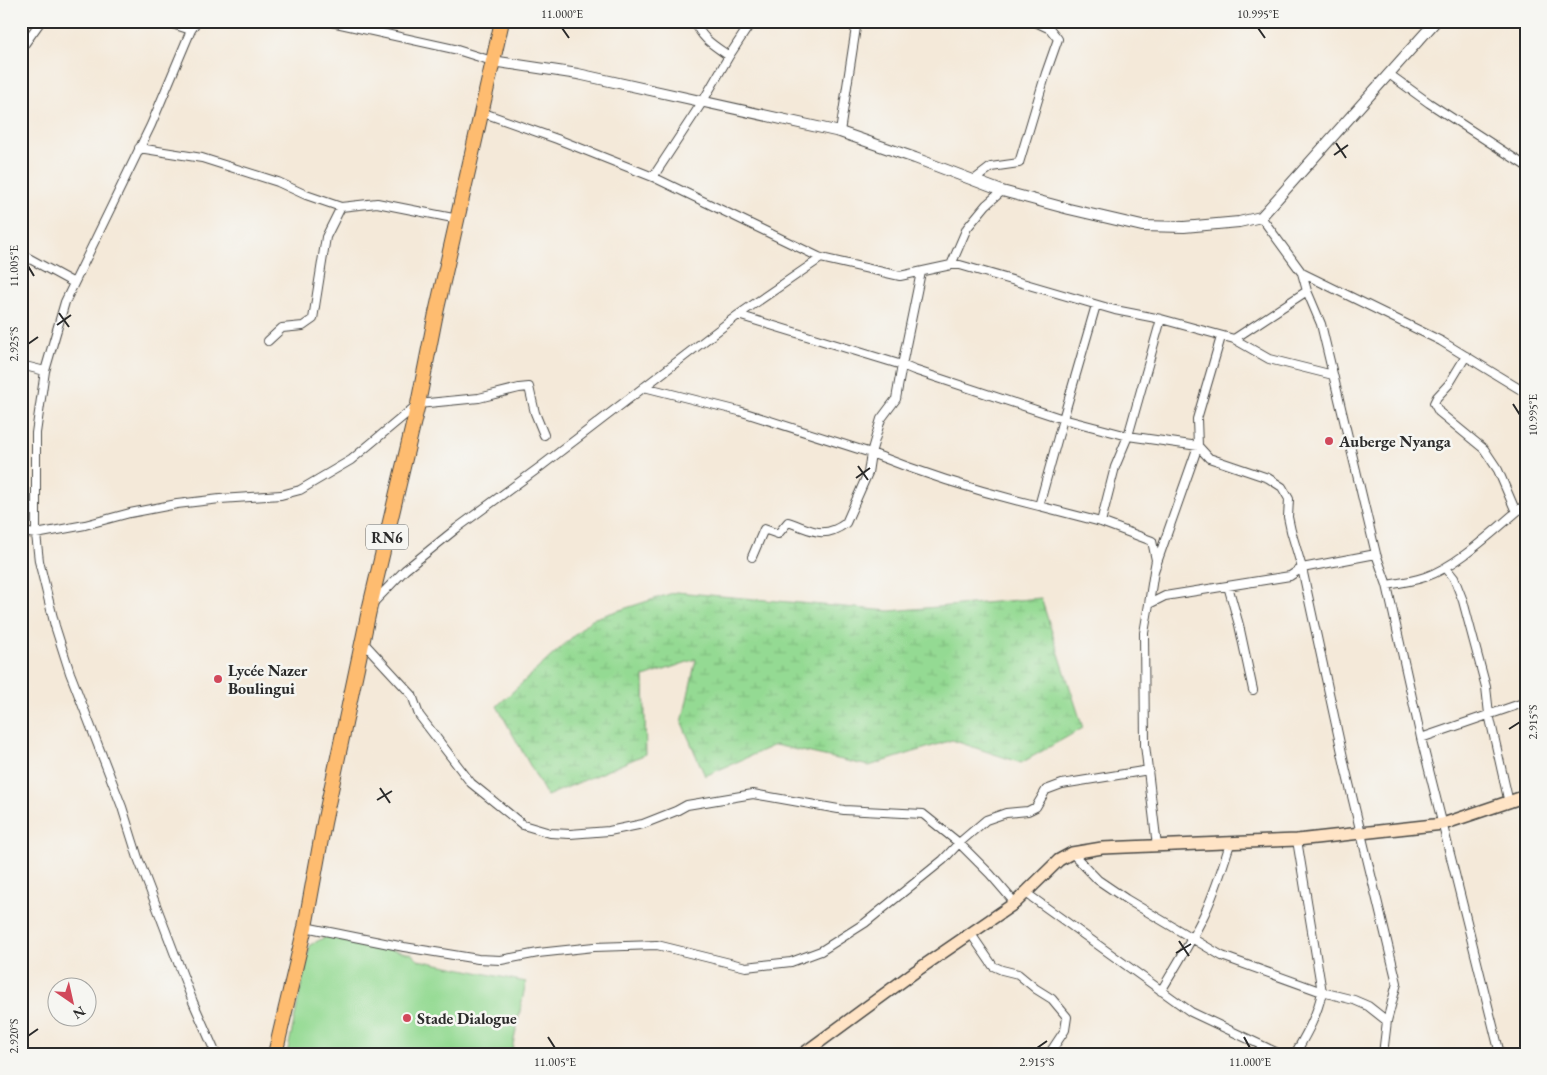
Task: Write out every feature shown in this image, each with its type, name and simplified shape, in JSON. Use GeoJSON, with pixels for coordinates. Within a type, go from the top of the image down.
{"type":"FeatureCollection","features":[{"type":"Feature","properties":{"kind":"highway","name":"RN6"},"geometry":{"type":"LineString","coordinates":[[275,1054],[305,927],[324,823],[370,606],[418,404],[436,313],[502,21]]}},
{"type":"Feature","properties":{"kind":"main road"},"geometry":{"type":"LineString","coordinates":[[803,1054],[916,971],[1015,903],[1059,860],[1072,853],[1102,848],[1297,840],[1443,824],[1526,796]]}},
{"type":"Feature","properties":{"kind":"street"},"geometry":{"type":"LineString","coordinates":[[21,50],[40,21]]}},
{"type":"Feature","properties":{"kind":"street"},"geometry":{"type":"LineString","coordinates":[[163,21],[192,30]]}},
{"type":"Feature","properties":{"kind":"street"},"geometry":{"type":"LineString","coordinates":[[197,21],[139,148],[65,302],[45,371],[36,433],[36,534],[39,561],[70,673],[122,807],[138,858],[193,1002],[216,1054]]}},
{"type":"Feature","properties":{"kind":"street"},"geometry":{"type":"LineString","coordinates":[[327,21],[454,49],[492,61],[578,74],[840,132],[1002,191],[1142,226],[1184,227],[1239,222],[1261,217],[1436,21]]}},
{"type":"Feature","properties":{"kind":"street"},"geometry":{"type":"LineString","coordinates":[[695,21],[697,29],[706,40],[729,56]]}},
{"type":"Feature","properties":{"kind":"street"},"geometry":{"type":"LineString","coordinates":[[653,177],[752,21]]}},
{"type":"Feature","properties":{"kind":"street"},"geometry":{"type":"LineString","coordinates":[[840,132],[857,21]]}},
{"type":"Feature","properties":{"kind":"street"},"geometry":{"type":"LineString","coordinates":[[974,180],[991,167],[1019,163],[1058,39],[1050,29],[1033,21]]}},
{"type":"Feature","properties":{"kind":"street"},"geometry":{"type":"LineString","coordinates":[[1389,74],[1429,103],[1526,166]]}},
{"type":"Feature","properties":{"kind":"street"},"geometry":{"type":"LineString","coordinates":[[481,112],[557,139],[653,177],[821,258],[900,276],[951,265],[960,265],[1096,305],[1161,319],[1234,339],[1269,359],[1333,376]]}},
{"type":"Feature","properties":{"kind":"street"},"geometry":{"type":"LineString","coordinates":[[139,148],[202,158],[278,182],[306,195],[341,207],[378,203],[458,219]]}},
{"type":"Feature","properties":{"kind":"street"},"geometry":{"type":"LineString","coordinates":[[951,265],[967,228],[986,205],[1002,191]]}},
{"type":"Feature","properties":{"kind":"street"},"geometry":{"type":"LineString","coordinates":[[268,341],[282,328],[303,326],[312,318],[326,237],[341,207]]}},
{"type":"Feature","properties":{"kind":"street"},"geometry":{"type":"LineString","coordinates":[[1261,217],[1302,272],[1307,291],[1321,324],[1376,554],[1387,585],[1421,738],[1500,1054]]}},
{"type":"Feature","properties":{"kind":"street"},"geometry":{"type":"LineString","coordinates":[[21,254],[74,282]]}},
{"type":"Feature","properties":{"kind":"street"},"geometry":{"type":"LineString","coordinates":[[370,606],[405,570],[457,528],[738,315],[821,258]]}},
{"type":"Feature","properties":{"kind":"street"},"geometry":{"type":"LineString","coordinates":[[752,557],[764,530],[778,534],[788,522],[823,534],[846,523],[868,473],[871,453],[881,419],[896,400],[921,272]]}},
{"type":"Feature","properties":{"kind":"street"},"geometry":{"type":"LineString","coordinates":[[1302,272],[1441,341],[1526,393]]}},
{"type":"Feature","properties":{"kind":"street"},"geometry":{"type":"LineString","coordinates":[[1234,339],[1307,291]]}},
{"type":"Feature","properties":{"kind":"street"},"geometry":{"type":"LineString","coordinates":[[1039,506],[1096,305]]}},
{"type":"Feature","properties":{"kind":"street"},"geometry":{"type":"LineString","coordinates":[[738,315],[902,365],[1063,420],[1128,436],[1198,446],[1209,458],[1268,478],[1282,487],[1289,498],[1290,524],[1302,568],[1396,983],[1387,1021],[1383,1054]]}},
{"type":"Feature","properties":{"kind":"street"},"geometry":{"type":"LineString","coordinates":[[1101,522],[1115,467],[1128,436],[1161,319]]}},
{"type":"Feature","properties":{"kind":"street"},"geometry":{"type":"LineString","coordinates":[[1154,571],[1198,446],[1197,419],[1222,337]]}},
{"type":"Feature","properties":{"kind":"street"},"geometry":{"type":"LineString","coordinates":[[1466,356],[1448,384],[1437,396],[1434,404],[1439,412],[1484,449],[1498,470],[1516,512]]}},
{"type":"Feature","properties":{"kind":"street"},"geometry":{"type":"LineString","coordinates":[[21,365],[45,371]]}},
{"type":"Feature","properties":{"kind":"street"},"geometry":{"type":"LineString","coordinates":[[21,532],[36,534],[177,504],[281,495],[300,490],[351,460],[418,404],[479,398],[529,387],[535,413],[544,435]]}},
{"type":"Feature","properties":{"kind":"street"},"geometry":{"type":"LineString","coordinates":[[644,387],[739,410],[871,453],[966,487],[1101,522],[1152,541],[1156,560],[1144,634],[1145,744],[1157,846]]}},
{"type":"Feature","properties":{"kind":"street"},"geometry":{"type":"LineString","coordinates":[[1387,585],[1418,579],[1446,568],[1526,504]]}},
{"type":"Feature","properties":{"kind":"street"},"geometry":{"type":"LineString","coordinates":[[1149,604],[1165,596],[1290,576],[1302,568],[1376,554]]}},
{"type":"Feature","properties":{"kind":"street"},"geometry":{"type":"LineString","coordinates":[[1446,568],[1454,578],[1463,600],[1486,687],[1488,714],[1509,803]]}},
{"type":"Feature","properties":{"kind":"street"},"geometry":{"type":"LineString","coordinates":[[1228,586],[1239,625],[1253,690]]}},
{"type":"Feature","properties":{"kind":"street"},"geometry":{"type":"LineString","coordinates":[[363,642],[412,695],[419,715],[471,783],[523,826],[550,833],[570,834],[609,831],[642,824],[687,805],[754,794],[844,810],[923,814],[959,843],[985,868],[1015,903]]}},
{"type":"Feature","properties":{"kind":"street"},"geometry":{"type":"LineString","coordinates":[[1421,738],[1526,702]]}},
{"type":"Feature","properties":{"kind":"street"},"geometry":{"type":"LineString","coordinates":[[305,927],[404,947],[478,959],[502,960],[538,953],[594,947],[657,945],[746,967],[791,962],[821,951],[865,923],[943,860],[959,843],[986,820],[1006,813],[1028,811],[1036,806],[1046,790],[1062,784],[1149,770]]}},
{"type":"Feature","properties":{"kind":"street"},"geometry":{"type":"LineString","coordinates":[[1295,1054],[1313,1023],[1322,992],[1297,840]]}},
{"type":"Feature","properties":{"kind":"street"},"geometry":{"type":"LineString","coordinates":[[1161,991],[1193,938],[1214,892],[1230,844]]}},
{"type":"Feature","properties":{"kind":"street"},"geometry":{"type":"LineString","coordinates":[[1072,853],[1098,880],[1126,899],[1222,956],[1322,992],[1354,1000],[1368,1006],[1387,1021]]}},
{"type":"Feature","properties":{"kind":"street"},"geometry":{"type":"LineString","coordinates":[[1026,893],[1191,1012],[1280,1054]]}},
{"type":"Feature","properties":{"kind":"street"},"geometry":{"type":"LineString","coordinates":[[971,934],[993,966],[1018,974],[1052,999],[1067,1017],[1065,1030],[1049,1054]]}},
{"type":"Feature","properties":{"kind":"green space"},"geometry":{"type":"Polygon","coordinates":[[[676,592],[890,611],[1041,598],[1083,728],[1021,763],[952,740],[869,766],[775,745],[705,776],[682,723],[696,659],[644,677],[646,754],[547,796],[497,706],[592,619],[676,592]]]}},
{"type":"Feature","properties":{"kind":"green space","name":"Stade Dialogue"},"geometry":{"type":"Polygon","coordinates":[[[327,936],[412,954],[418,960],[526,982],[511,1054],[287,1054],[310,945],[327,936]]]}},
{"type":"Feature","properties":{"kind":"place","name":"Auberge Nyanga"},"geometry":{"type":"Point","coordinates":[1329,441]}},
{"type":"Feature","properties":{"kind":"place","name":"Lycée Nazer Boulingui"},"geometry":{"type":"Point","coordinates":[218,679]}},
{"type":"Feature","properties":{"kind":"place","name":"Stade Dialogue"},"geometry":{"type":"Point","coordinates":[407,1018]}}]}
